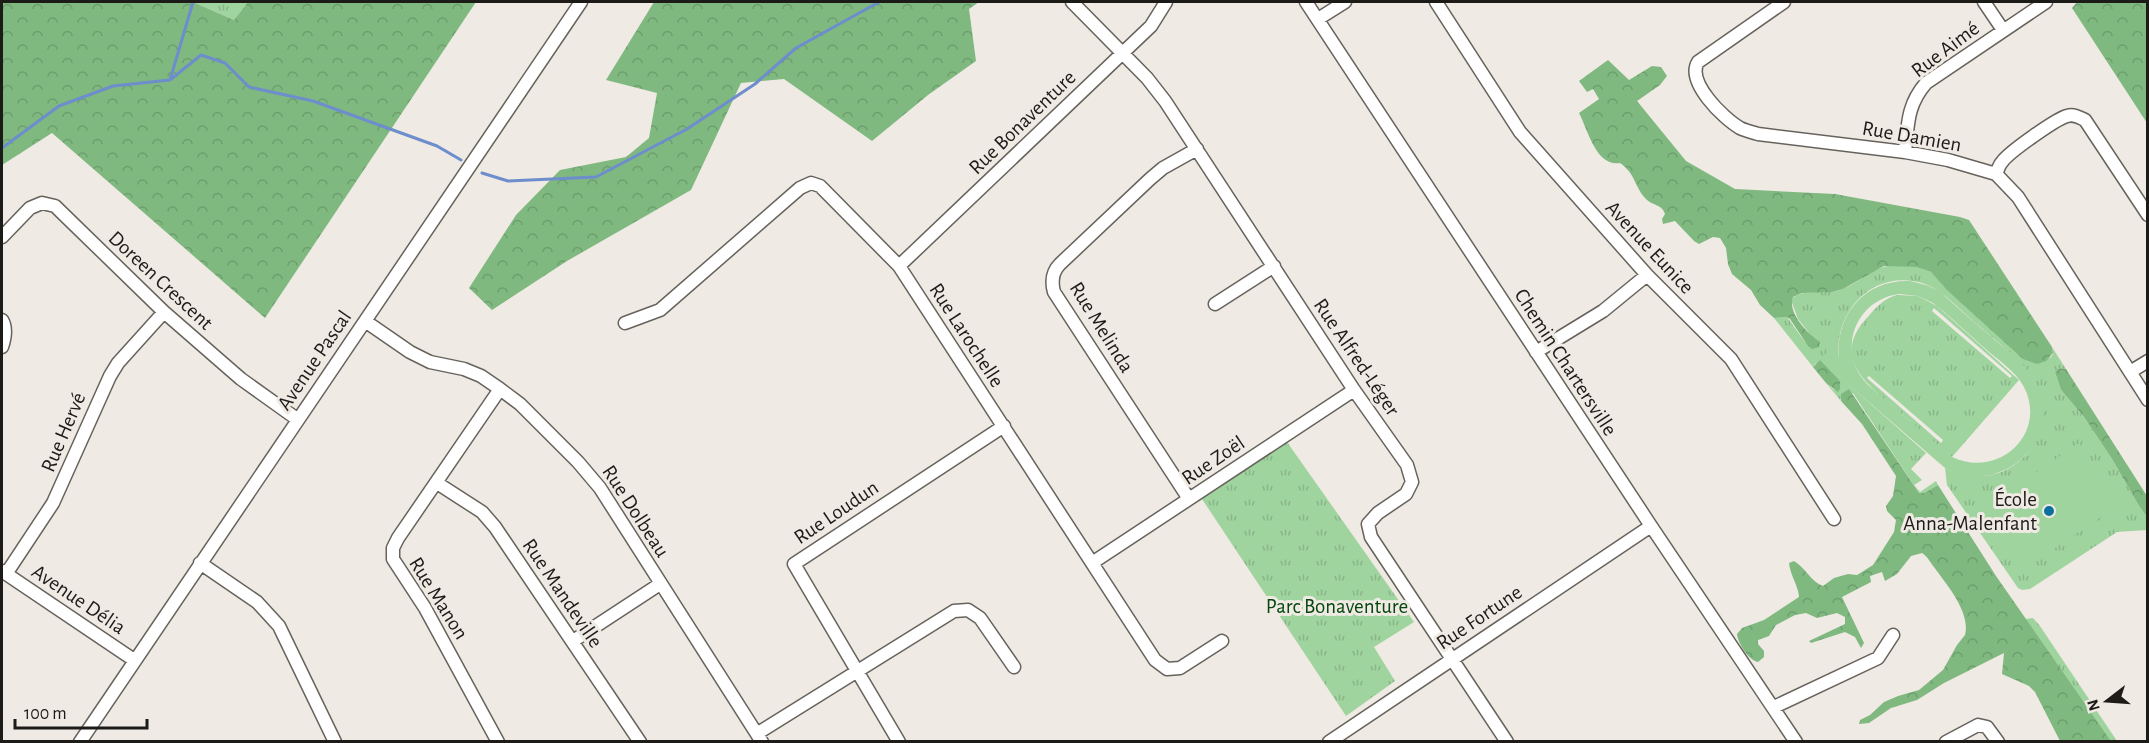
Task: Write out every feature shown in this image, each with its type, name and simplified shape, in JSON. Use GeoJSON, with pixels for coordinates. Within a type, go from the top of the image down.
{"type":"FeatureCollection","features":[{"type":"Feature","properties":{"kind":"street","name":"Avenue Pascal"},"geometry":{"type":"LineString","coordinates":[[80,741],[581,2]]}},
{"type":"Feature","properties":{"kind":"street","name":"Rue Alfred-Léger"},"geometry":{"type":"LineString","coordinates":[[1072,2],[1157,90],[1354,390],[1407,465],[1412,482],[1406,494],[1377,513],[1368,524],[1371,537],[1507,741]]}},
{"type":"Feature","properties":{"kind":"street","name":"Rue Bonaventure"},"geometry":{"type":"LineString","coordinates":[[899,266],[1151,26],[1166,2]]}},
{"type":"Feature","properties":{"kind":"street","name":"Chemin Chartersville"},"geometry":{"type":"LineString","coordinates":[[1306,2],[1651,526],[1796,741]]}},
{"type":"Feature","properties":{"kind":"street"},"geometry":{"type":"LineString","coordinates":[[1318,20],[1345,2]]}},
{"type":"Feature","properties":{"kind":"street","name":"Avenue Eunice"},"geometry":{"type":"LineString","coordinates":[[1436,2],[1520,132],[1647,275],[1731,359],[1834,519]]}},
{"type":"Feature","properties":{"kind":"street","name":"Rue Damien"},"geometry":{"type":"LineString","coordinates":[[1784,2],[1698,62],[1694,68],[1695,77],[1708,97],[1731,122],[1743,130],[1758,134],[1905,152],[1948,160],[1996,174]]}},
{"type":"Feature","properties":{"kind":"street"},"geometry":{"type":"LineString","coordinates":[[1984,2],[2003,30]]}},
{"type":"Feature","properties":{"kind":"street","name":"Rue Aimé"},"geometry":{"type":"LineString","coordinates":[[1905,152],[1909,111],[1915,96],[1926,83],[2046,2]]}},
{"type":"Feature","properties":{"kind":"street"},"geometry":{"type":"LineString","coordinates":[[2148,215],[2085,120],[2078,116],[2069,115],[2059,120],[2011,153],[2002,162],[1996,174],[2018,197],[2148,400]]}},
{"type":"Feature","properties":{"kind":"street","name":"Rue Melinda"},"geometry":{"type":"LineString","coordinates":[[1189,499],[1054,292],[1052,280],[1053,273],[1060,264],[1150,179],[1163,168],[1197,149]]}},
{"type":"Feature","properties":{"kind":"street","name":"Rue Larochelle"},"geometry":{"type":"LineString","coordinates":[[625,323],[660,310],[800,188],[811,183],[823,189],[899,266],[1155,660],[1167,669],[1180,668],[1222,641]]}},
{"type":"Feature","properties":{"kind":"street","name":"Doreen Crescent"},"geometry":{"type":"LineString","coordinates":[[2,237],[30,208],[42,203],[55,206],[164,312],[241,379],[297,419]]}},
{"type":"Feature","properties":{"kind":"street"},"geometry":{"type":"LineString","coordinates":[[1215,304],[1274,266]]}},
{"type":"Feature","properties":{"kind":"street"},"geometry":{"type":"LineString","coordinates":[[1536,352],[1603,311],[1647,275]]}},
{"type":"Feature","properties":{"kind":"street","name":"Rue Hervé"},"geometry":{"type":"LineString","coordinates":[[4,572],[53,503],[118,363],[164,312]]}},
{"type":"Feature","properties":{"kind":"street"},"geometry":{"type":"LineString","coordinates":[[2,320],[5,324],[5,339],[2,347]]}},
{"type":"Feature","properties":{"kind":"street","name":"Rue Dolbeau"},"geometry":{"type":"LineString","coordinates":[[365,321],[410,352],[430,362],[464,369],[482,376],[500,388],[520,404],[589,474],[760,737]]}},
{"type":"Feature","properties":{"kind":"street"},"geometry":{"type":"LineString","coordinates":[[2130,372],[2148,361]]}},
{"type":"Feature","properties":{"kind":"street","name":"Rue Manon"},"geometry":{"type":"LineString","coordinates":[[498,741],[434,624],[393,559],[393,548],[500,388]]}},
{"type":"Feature","properties":{"kind":"street","name":"Rue Zoël"},"geometry":{"type":"LineString","coordinates":[[1092,563],[1354,390]]}},
{"type":"Feature","properties":{"kind":"street","name":"Rue Loudun"},"geometry":{"type":"LineString","coordinates":[[857,671],[794,564],[1004,426]]}},
{"type":"Feature","properties":{"kind":"street","name":"Rue Mandeville"},"geometry":{"type":"LineString","coordinates":[[437,483],[482,512],[495,527],[640,741]]}},
{"type":"Feature","properties":{"kind":"street","name":"Rue Fortune"},"geometry":{"type":"LineString","coordinates":[[1329,741],[1651,526]]}},
{"type":"Feature","properties":{"kind":"street"},"geometry":{"type":"LineString","coordinates":[[200,563],[257,602],[279,626],[335,741]]}},
{"type":"Feature","properties":{"kind":"street","name":"Avenue Délia"},"geometry":{"type":"LineString","coordinates":[[4,572],[134,660]]}},
{"type":"Feature","properties":{"kind":"street"},"geometry":{"type":"LineString","coordinates":[[573,641],[660,584]]}},
{"type":"Feature","properties":{"kind":"street"},"geometry":{"type":"LineString","coordinates":[[760,737],[857,671],[948,614],[961,610],[968,610],[980,618],[1014,667]]}},
{"type":"Feature","properties":{"kind":"street"},"geometry":{"type":"LineString","coordinates":[[1774,707],[1878,658],[1893,635]]}},
{"type":"Feature","properties":{"kind":"street"},"geometry":{"type":"LineString","coordinates":[[857,671],[899,741]]}},
{"type":"Feature","properties":{"kind":"street"},"geometry":{"type":"LineString","coordinates":[[1946,741],[1978,726],[1987,727],[1998,741]]}},
{"type":"Feature","properties":{"kind":"green space"},"geometry":{"type":"Polygon","coordinates":[[[2,2],[193,2],[234,20],[248,2],[476,2],[265,318],[52,133],[2,165],[2,2]]]}},
{"type":"Feature","properties":{"kind":"green space"},"geometry":{"type":"Polygon","coordinates":[[[193,2],[248,2],[234,20],[193,2]]]}},
{"type":"Feature","properties":{"kind":"green space"},"geometry":{"type":"Polygon","coordinates":[[[654,2],[979,2],[969,9],[976,61],[928,95],[872,141],[784,79],[741,83],[691,190],[567,261],[492,310],[469,288],[516,215],[560,170],[626,157],[649,138],[657,93],[606,80],[654,2]]]}},
{"type":"Feature","properties":{"kind":"green space"},"geometry":{"type":"Polygon","coordinates":[[[2077,2],[2147,2],[2147,123],[2072,8],[2077,2]]]}},
{"type":"Feature","properties":{"kind":"green space"},"geometry":{"type":"Polygon","coordinates":[[[1608,60],[1629,80],[1652,66],[1661,67],[1667,76],[1660,85],[1637,101],[1686,161],[1735,189],[1835,194],[1969,220],[2052,347],[2053,353],[2046,361],[2037,364],[2023,359],[1947,290],[1931,272],[1916,267],[1884,266],[1843,289],[1832,292],[1802,293],[1793,297],[1793,310],[1796,316],[1810,334],[1820,342],[1819,347],[1812,349],[1790,319],[1787,317],[1774,318],[1760,305],[1751,290],[1732,274],[1726,248],[1720,238],[1713,237],[1699,244],[1675,221],[1663,224],[1664,211],[1646,199],[1625,167],[1620,163],[1612,163],[1605,159],[1594,146],[1579,113],[1599,99],[1593,89],[1587,92],[1579,81],[1608,60]]]}},
{"type":"Feature","properties":{"kind":"green space"},"geometry":{"type":"Polygon","coordinates":[[[1892,265],[1916,267],[1931,272],[1960,301],[2050,358],[2053,354],[2052,347],[2066,369],[2059,368],[2055,372],[2061,390],[2084,417],[2112,459],[2147,517],[2147,530],[2117,532],[2030,589],[2018,588],[1947,485],[1945,468],[1973,476],[1992,475],[2010,468],[2022,459],[2036,438],[2042,411],[2035,382],[2015,358],[1953,303],[1925,284],[1907,280],[1874,287],[1861,297],[1850,309],[1843,324],[1839,341],[1839,359],[1821,360],[1926,453],[1911,469],[1922,480],[1914,485],[1920,492],[1936,481],[1938,485],[1924,493],[1919,493],[1853,393],[1840,399],[1841,401],[1826,383],[1834,390],[1840,381],[1816,363],[1813,367],[1774,318],[1787,317],[1805,342],[1813,338],[1798,319],[1791,300],[1795,296],[1844,289],[1877,270],[1892,265]]]}},
{"type":"Feature","properties":{"kind":"green space"},"geometry":{"type":"Polygon","coordinates":[[[1910,281],[1939,291],[2018,360],[2036,383],[2042,405],[2041,425],[2034,443],[2022,458],[2006,470],[1987,476],[1966,475],[1945,468],[1820,360],[1829,350],[1839,358],[1842,328],[1856,303],[1879,286],[1910,281]],[[1899,294],[1883,298],[1861,317],[1852,344],[1853,358],[1858,372],[1868,385],[1952,457],[1969,462],[1986,462],[2001,457],[2014,448],[2024,436],[2029,421],[2030,404],[2024,387],[2010,370],[1945,313],[1933,303],[1918,296],[1899,294]]]}},
{"type":"Feature","properties":{"kind":"green space"},"geometry":{"type":"Polygon","coordinates":[[[1897,295],[1918,296],[1937,306],[2019,380],[1952,457],[1869,385],[1860,374],[1854,361],[1852,349],[1855,335],[1876,308],[1897,295]],[[1934,308],[1932,311],[2010,378],[2012,376],[1934,308]],[[1869,376],[1867,378],[1941,443],[1943,440],[1869,376]]]}},
{"type":"Feature","properties":{"kind":"green space"},"geometry":{"type":"Polygon","coordinates":[[[1820,360],[1840,381],[1838,392],[1826,383],[1813,367],[1820,360]]]}},
{"type":"Feature","properties":{"kind":"green space"},"geometry":{"type":"Polygon","coordinates":[[[2059,368],[2066,369],[2147,496],[2147,517],[2084,417],[2061,390],[2055,372],[2059,368]]]}},
{"type":"Feature","properties":{"kind":"green space"},"geometry":{"type":"Polygon","coordinates":[[[1849,389],[1919,493],[1924,493],[1938,485],[1996,576],[2111,741],[2060,741],[2035,692],[2029,686],[2002,674],[2004,653],[1944,683],[1917,700],[1891,708],[1869,723],[1859,724],[1860,720],[1870,715],[1884,702],[1919,690],[1943,670],[1965,635],[1966,626],[1961,608],[1951,590],[1922,553],[1911,556],[1897,574],[1885,581],[1882,572],[1870,576],[1871,582],[1842,597],[1864,643],[1861,648],[1855,637],[1845,632],[1811,643],[1809,641],[1845,624],[1845,617],[1837,613],[1817,618],[1806,613],[1795,615],[1776,625],[1769,636],[1758,640],[1758,644],[1764,651],[1764,657],[1758,662],[1744,651],[1737,634],[1742,628],[1764,620],[1799,597],[1789,563],[1794,561],[1823,586],[1834,578],[1848,574],[1857,575],[1873,565],[1894,532],[1896,520],[1887,511],[1886,506],[1893,496],[1896,476],[1862,424],[1841,401],[1841,394],[1849,389]]]}},
{"type":"Feature","properties":{"kind":"green space","name":"Parc Bonaventure"},"geometry":{"type":"Polygon","coordinates":[[[1287,442],[1414,622],[1374,647],[1395,681],[1346,716],[1202,499],[1287,442]]]}},
{"type":"Feature","properties":{"kind":"green space"},"geometry":{"type":"Polygon","coordinates":[[[2079,443],[2120,504],[2021,571],[1980,511],[2079,443]]]}},
{"type":"Feature","properties":{"kind":"green space"},"geometry":{"type":"Polygon","coordinates":[[[2033,618],[2117,741],[2111,741],[2025,619],[2033,618]]]}},
{"type":"Feature","properties":{"kind":"waterway"},"geometry":{"type":"LineString","coordinates":[[170,80],[193,2]]}},
{"type":"Feature","properties":{"kind":"waterway"},"geometry":{"type":"LineString","coordinates":[[482,173],[508,181],[596,177],[687,129],[755,84],[796,48],[879,2]]}},
{"type":"Feature","properties":{"kind":"waterway"},"geometry":{"type":"LineString","coordinates":[[2,148],[59,106],[113,86],[170,80],[201,55],[225,63],[249,87],[313,101],[437,146],[461,160]]}},
{"type":"Feature","properties":{"kind":"place","name":"École Anna-Malenfant"},"geometry":{"type":"Point","coordinates":[2049,511]}}]}
